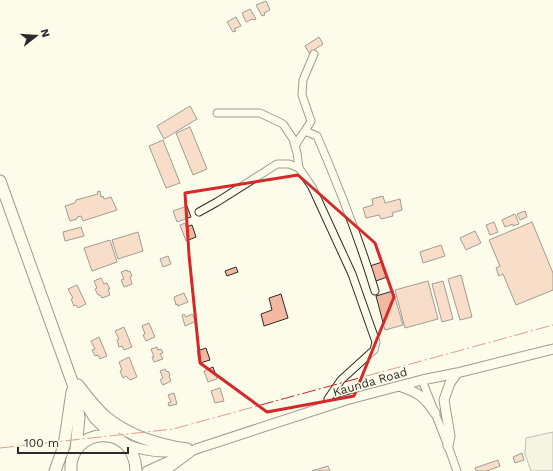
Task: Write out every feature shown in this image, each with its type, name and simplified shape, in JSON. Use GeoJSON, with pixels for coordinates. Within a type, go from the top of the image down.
{"type":"FeatureCollection","features":[{"type":"Feature","properties":{"kind":"highway"},"geometry":{"type":"LineString","coordinates":[[0,181],[66,366],[91,414],[102,426],[126,444],[132,452],[136,462],[136,471]]}},
{"type":"Feature","properties":{"kind":"highway"},"geometry":{"type":"LineString","coordinates":[[76,386],[106,418],[127,432],[150,441],[191,450]]}},
{"type":"Feature","properties":{"kind":"highway"},"geometry":{"type":"LineString","coordinates":[[71,471],[72,459],[76,450],[79,417],[76,386]]}},
{"type":"Feature","properties":{"kind":"highway"},"geometry":{"type":"LineString","coordinates":[[55,471],[64,446],[71,398],[76,386]]}},
{"type":"Feature","properties":{"kind":"highway"},"geometry":{"type":"LineString","coordinates":[[76,450],[84,442],[94,437],[105,435],[116,438]]}},
{"type":"Feature","properties":{"kind":"highway"},"geometry":{"type":"LineString","coordinates":[[163,471],[191,450]]}},
{"type":"Feature","properties":{"kind":"main road","name":"Kaunda Road"},"geometry":{"type":"LineString","coordinates":[[147,471],[191,450],[328,406],[397,386],[553,350]]}},
{"type":"Feature","properties":{"kind":"main road"},"geometry":{"type":"LineString","coordinates":[[448,446],[450,436],[444,400],[450,384],[457,373]]}},
{"type":"Feature","properties":{"kind":"main road"},"geometry":{"type":"LineString","coordinates":[[397,386],[410,390],[427,401],[435,413]]}},
{"type":"Feature","properties":{"kind":"main road","name":"Kaunda Road"},"geometry":{"type":"LineString","coordinates":[[126,444],[151,452],[191,450]]}},
{"type":"Feature","properties":{"kind":"street"},"geometry":{"type":"LineString","coordinates":[[314,54],[303,80],[302,94],[311,121],[341,192],[375,291]]}},
{"type":"Feature","properties":{"kind":"street"},"geometry":{"type":"LineString","coordinates":[[217,113],[260,113],[282,124],[293,139],[298,168],[312,187],[352,274],[376,342],[374,350],[341,380],[328,399],[328,406]]}},
{"type":"Feature","properties":{"kind":"street"},"geometry":{"type":"LineString","coordinates":[[295,147],[300,136],[311,121]]}},
{"type":"Feature","properties":{"kind":"street"},"geometry":{"type":"LineString","coordinates":[[305,131],[317,136]]}},
{"type":"Feature","properties":{"kind":"street"},"geometry":{"type":"LineString","coordinates":[[199,212],[277,164],[289,164],[298,168]]}},
{"type":"Feature","properties":{"kind":"street"},"geometry":{"type":"LineString","coordinates":[[422,380],[457,471]]}},
{"type":"Feature","properties":{"kind":"highlighted area"},"geometry":{"type":"Polygon","coordinates":[[[298,175],[375,243],[394,297],[354,396],[267,412],[200,363],[189,255],[185,193],[298,175]]]}},
{"type":"Feature","properties":{"kind":"shaded area"},"geometry":{"type":"Polygon","coordinates":[[[553,432],[553,471],[531,471],[525,454],[526,438],[553,432]]]}},
{"type":"Feature","properties":{"kind":"building"},"geometry":{"type":"Polygon","coordinates":[[[266,1],[270,10],[262,16],[256,5],[266,1]]]}},
{"type":"Feature","properties":{"kind":"building"},"geometry":{"type":"Polygon","coordinates":[[[250,9],[256,19],[246,22],[242,13],[250,9]]]}},
{"type":"Feature","properties":{"kind":"building"},"geometry":{"type":"Polygon","coordinates":[[[236,17],[241,26],[234,29],[236,31],[233,32],[227,22],[236,17]]]}},
{"type":"Feature","properties":{"kind":"building"},"geometry":{"type":"Polygon","coordinates":[[[319,37],[323,44],[309,53],[305,46],[319,37]]]}},
{"type":"Feature","properties":{"kind":"building"},"geometry":{"type":"Polygon","coordinates":[[[190,106],[197,119],[164,139],[157,126],[190,106]]]}},
{"type":"Feature","properties":{"kind":"building"},"geometry":{"type":"Polygon","coordinates":[[[190,127],[207,169],[193,175],[176,133],[190,127]]]}},
{"type":"Feature","properties":{"kind":"building"},"geometry":{"type":"Polygon","coordinates":[[[163,140],[180,183],[166,188],[149,146],[163,140]]]}},
{"type":"Feature","properties":{"kind":"building"},"geometry":{"type":"Polygon","coordinates":[[[100,191],[101,197],[103,196],[104,199],[111,197],[117,210],[83,221],[81,216],[70,221],[65,206],[75,203],[76,200],[98,194],[97,192],[100,191]]]}},
{"type":"Feature","properties":{"kind":"building"},"geometry":{"type":"Polygon","coordinates":[[[383,196],[385,203],[400,199],[402,210],[392,213],[393,216],[381,219],[379,215],[366,218],[363,208],[373,205],[372,199],[383,196]]]}},
{"type":"Feature","properties":{"kind":"building"},"geometry":{"type":"Polygon","coordinates":[[[187,206],[191,217],[177,222],[173,211],[187,206]]]}},
{"type":"Feature","properties":{"kind":"building"},"geometry":{"type":"Polygon","coordinates":[[[525,211],[527,217],[520,220],[517,214],[525,211]]]}},
{"type":"Feature","properties":{"kind":"building"},"geometry":{"type":"Polygon","coordinates":[[[515,214],[519,224],[513,226],[513,224],[505,227],[502,220],[515,214]]]}},
{"type":"Feature","properties":{"kind":"building"},"geometry":{"type":"Polygon","coordinates":[[[494,222],[498,232],[490,235],[486,225],[494,222]]]}},
{"type":"Feature","properties":{"kind":"building"},"geometry":{"type":"Polygon","coordinates":[[[532,222],[553,273],[553,290],[516,305],[503,274],[499,276],[496,268],[500,266],[489,240],[532,222]]]}},
{"type":"Feature","properties":{"kind":"building"},"geometry":{"type":"Polygon","coordinates":[[[185,223],[186,227],[192,225],[196,237],[186,241],[180,225],[185,223]]]}},
{"type":"Feature","properties":{"kind":"building"},"geometry":{"type":"Polygon","coordinates":[[[81,227],[84,236],[65,241],[63,232],[81,227]]]}},
{"type":"Feature","properties":{"kind":"building"},"geometry":{"type":"Polygon","coordinates":[[[475,231],[481,243],[466,250],[460,238],[475,231]]]}},
{"type":"Feature","properties":{"kind":"building"},"geometry":{"type":"Polygon","coordinates":[[[138,232],[143,251],[118,259],[112,240],[138,232]]]}},
{"type":"Feature","properties":{"kind":"building"},"geometry":{"type":"Polygon","coordinates":[[[110,240],[117,262],[92,271],[84,248],[110,240]]]}},
{"type":"Feature","properties":{"kind":"building"},"geometry":{"type":"Polygon","coordinates":[[[441,245],[445,256],[423,263],[420,252],[441,245]]]}},
{"type":"Feature","properties":{"kind":"building"},"geometry":{"type":"Polygon","coordinates":[[[168,256],[171,264],[163,267],[160,259],[168,256]]]}},
{"type":"Feature","properties":{"kind":"building"},"geometry":{"type":"Polygon","coordinates":[[[382,262],[387,277],[376,281],[370,266],[382,262]]]}},
{"type":"Feature","properties":{"kind":"building"},"geometry":{"type":"Polygon","coordinates":[[[236,267],[238,272],[227,276],[225,271],[236,267]]]}},
{"type":"Feature","properties":{"kind":"building"},"geometry":{"type":"Polygon","coordinates":[[[127,270],[128,272],[130,271],[132,276],[130,277],[132,284],[124,287],[121,280],[124,279],[121,272],[127,270]]]}},
{"type":"Feature","properties":{"kind":"building"},"geometry":{"type":"Polygon","coordinates":[[[461,275],[472,317],[460,320],[448,279],[461,275]]]}},
{"type":"Feature","properties":{"kind":"building"},"geometry":{"type":"Polygon","coordinates":[[[101,278],[104,284],[107,283],[110,289],[108,289],[110,295],[102,298],[98,295],[95,289],[97,288],[94,281],[101,278]]]}},
{"type":"Feature","properties":{"kind":"building"},"geometry":{"type":"Polygon","coordinates":[[[428,281],[438,319],[405,328],[395,290],[428,281]]]}},
{"type":"Feature","properties":{"kind":"building"},"geometry":{"type":"Polygon","coordinates":[[[443,281],[453,319],[442,322],[432,284],[443,281]]]}},
{"type":"Feature","properties":{"kind":"building"},"geometry":{"type":"Polygon","coordinates":[[[77,285],[86,304],[78,308],[76,305],[74,306],[71,299],[73,298],[68,289],[77,285]]]}},
{"type":"Feature","properties":{"kind":"building"},"geometry":{"type":"Polygon","coordinates":[[[393,291],[403,325],[385,330],[376,296],[393,291]]]}},
{"type":"Feature","properties":{"kind":"building"},"geometry":{"type":"Polygon","coordinates":[[[184,293],[188,302],[178,306],[178,304],[176,305],[174,297],[184,293]]]}},
{"type":"Feature","properties":{"kind":"building"},"geometry":{"type":"Polygon","coordinates":[[[281,294],[288,318],[264,326],[261,314],[272,310],[269,298],[281,294]]]}},
{"type":"Feature","properties":{"kind":"building"},"geometry":{"type":"Polygon","coordinates":[[[184,314],[186,317],[192,314],[196,321],[185,326],[182,315],[184,314]]]}},
{"type":"Feature","properties":{"kind":"building"},"geometry":{"type":"Polygon","coordinates":[[[149,323],[155,337],[146,341],[143,335],[145,334],[142,326],[149,323]]]}},
{"type":"Feature","properties":{"kind":"building"},"geometry":{"type":"Polygon","coordinates":[[[124,327],[132,347],[124,350],[122,346],[119,347],[117,340],[119,339],[115,331],[124,327]]]}},
{"type":"Feature","properties":{"kind":"building"},"geometry":{"type":"Polygon","coordinates":[[[99,337],[107,356],[100,359],[98,355],[95,356],[92,350],[95,349],[91,341],[99,337]]]}},
{"type":"Feature","properties":{"kind":"building"},"geometry":{"type":"Polygon","coordinates":[[[157,347],[158,350],[161,349],[163,353],[160,354],[163,359],[154,362],[151,349],[157,347]]]}},
{"type":"Feature","properties":{"kind":"building"},"geometry":{"type":"Polygon","coordinates":[[[206,348],[210,360],[200,363],[197,351],[206,348]]]}},
{"type":"Feature","properties":{"kind":"building"},"geometry":{"type":"Polygon","coordinates":[[[129,357],[137,377],[130,380],[126,376],[123,378],[120,371],[122,370],[119,362],[129,357]]]}},
{"type":"Feature","properties":{"kind":"building"},"geometry":{"type":"Polygon","coordinates":[[[213,367],[217,379],[208,382],[204,371],[213,367]]]}},
{"type":"Feature","properties":{"kind":"building"},"geometry":{"type":"Polygon","coordinates":[[[165,369],[170,375],[171,381],[163,385],[160,380],[163,378],[160,371],[165,369]]]}},
{"type":"Feature","properties":{"kind":"building"},"geometry":{"type":"Polygon","coordinates":[[[220,388],[224,401],[215,403],[211,391],[220,388]]]}},
{"type":"Feature","properties":{"kind":"building"},"geometry":{"type":"Polygon","coordinates":[[[174,393],[177,404],[169,406],[168,403],[171,402],[168,395],[174,393]]]}},
{"type":"Feature","properties":{"kind":"building"},"geometry":{"type":"Polygon","coordinates":[[[522,453],[524,460],[515,463],[513,457],[522,453]]]}},
{"type":"Feature","properties":{"kind":"building"},"geometry":{"type":"Polygon","coordinates":[[[498,460],[500,466],[487,471],[476,471],[475,468],[498,460]]]}},
{"type":"Feature","properties":{"kind":"building"},"geometry":{"type":"Polygon","coordinates":[[[328,466],[330,471],[312,471],[328,466]]]}},
{"type":"Feature","properties":{"kind":"power"},"geometry":{"type":"LineString","coordinates":[[0,448],[173,429],[553,325]]}}]}
